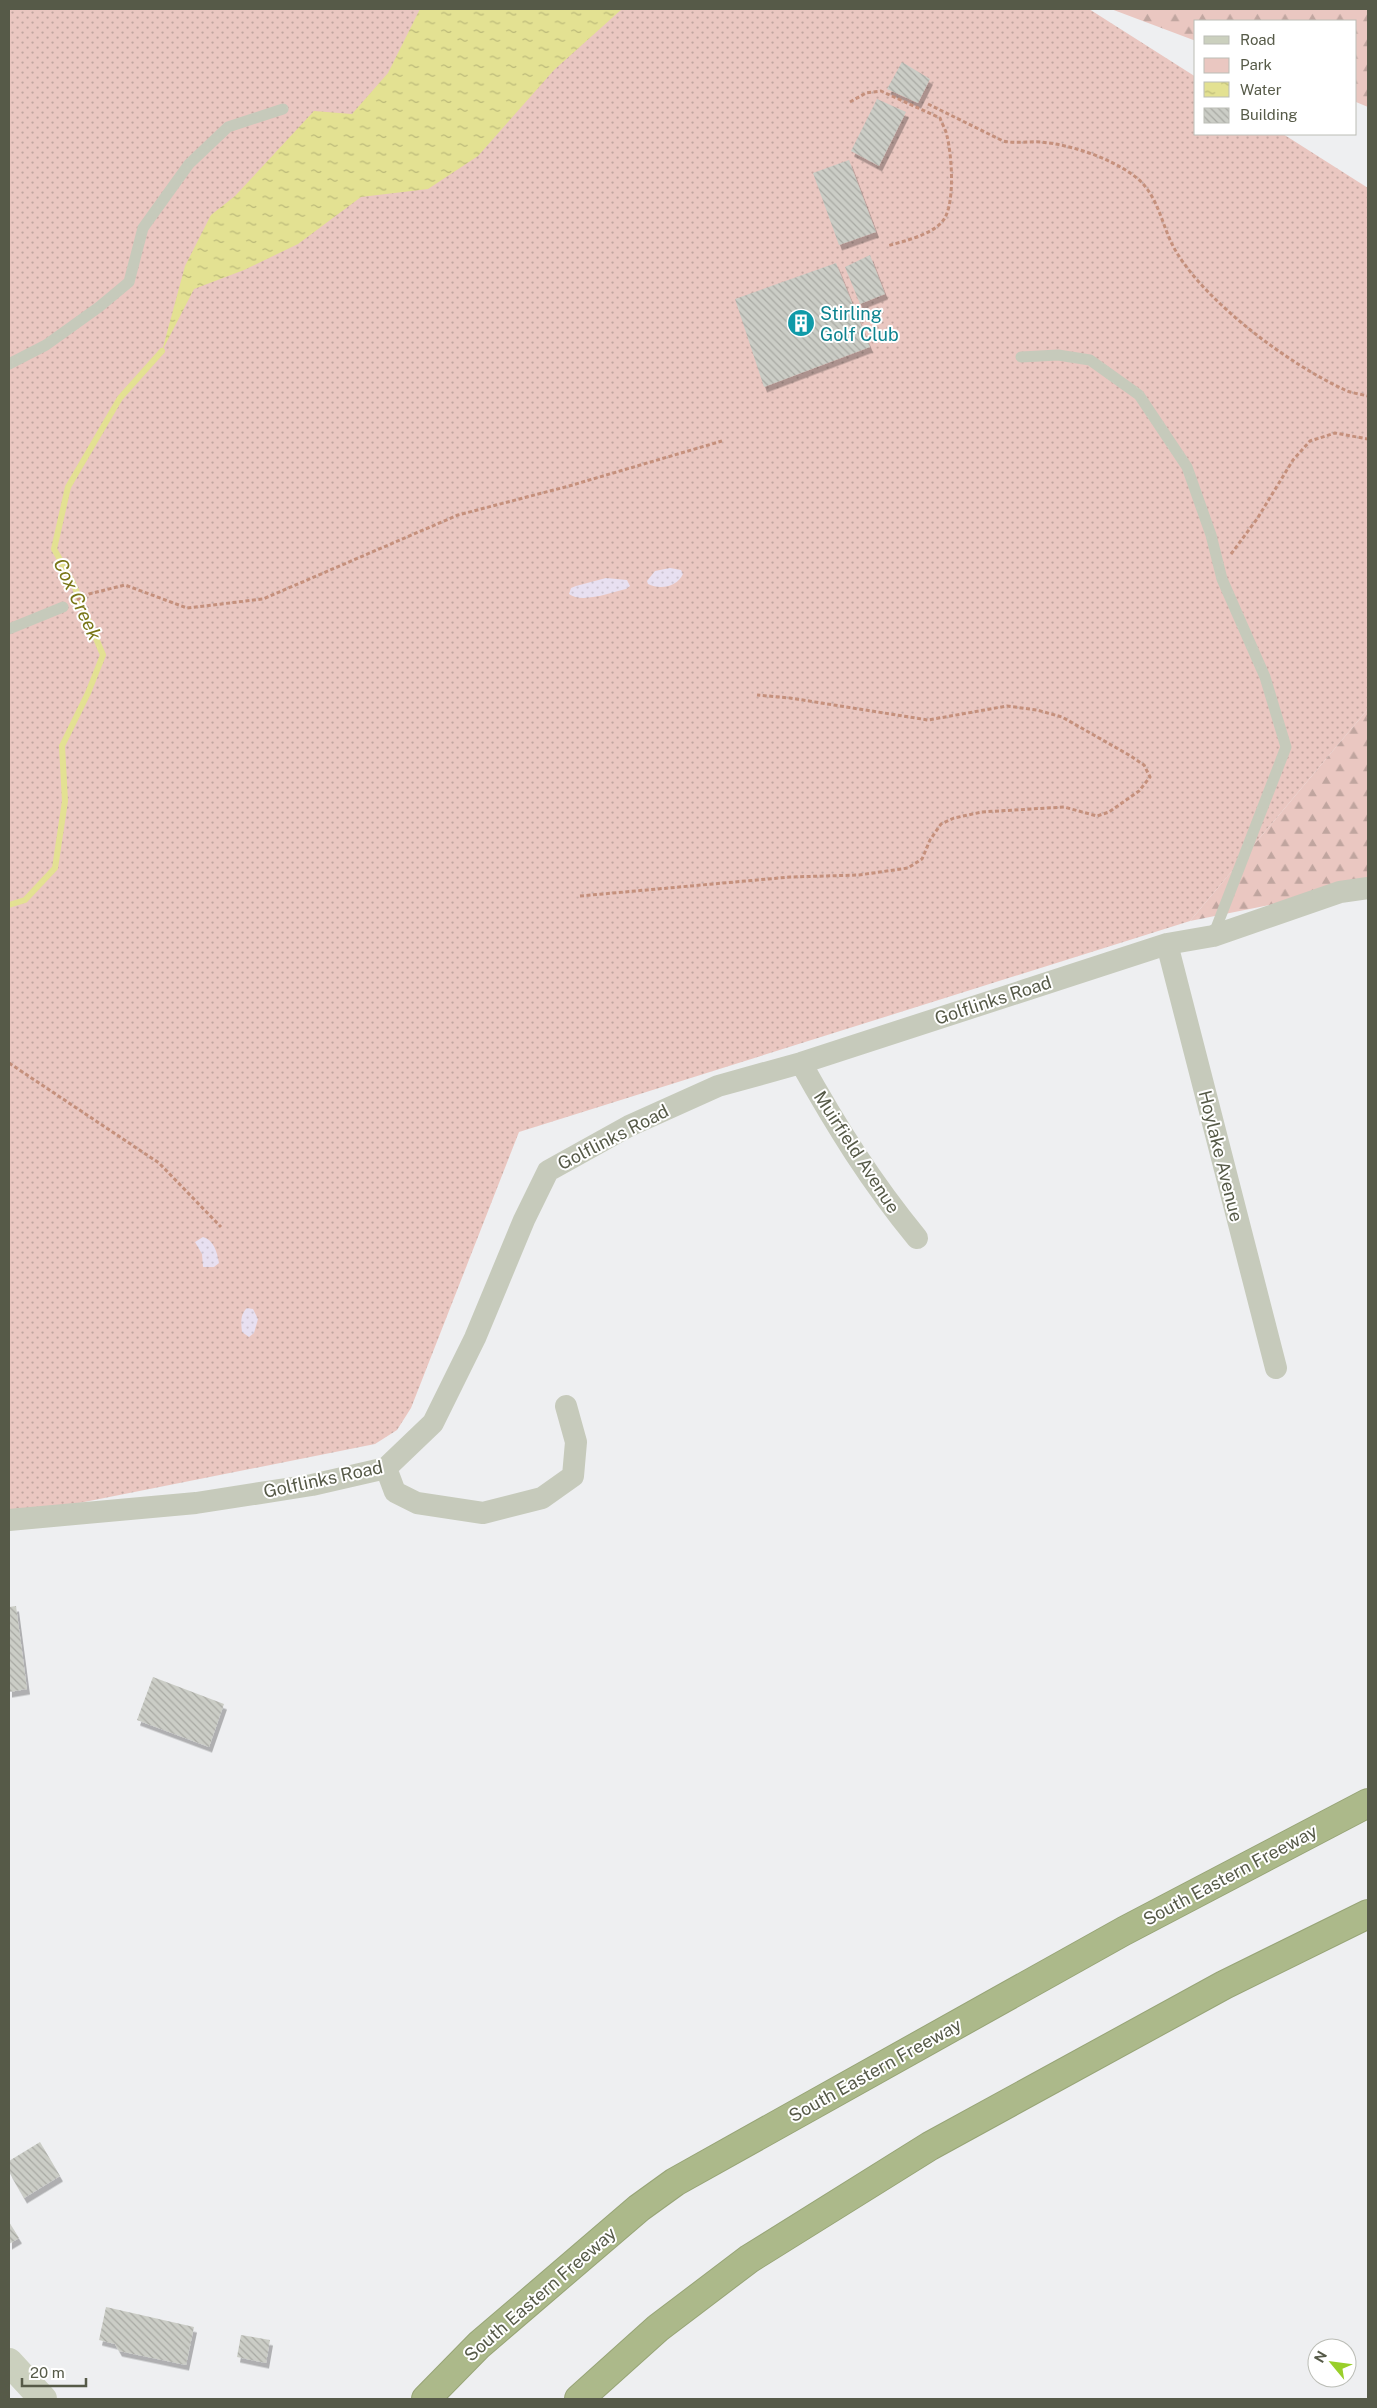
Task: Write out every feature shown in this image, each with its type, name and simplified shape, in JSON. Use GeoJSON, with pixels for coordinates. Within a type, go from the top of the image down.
{"type":"FeatureCollection","features":[{"type":"Feature","properties":{"kind":"highway","name":"South Eastern Freeway"},"geometry":{"type":"LineString","coordinates":[[426,2399],[479,2345],[639,2208],[675,2182],[1124,1930],[1368,1803]]}},
{"type":"Feature","properties":{"kind":"highway"},"geometry":{"type":"LineString","coordinates":[[579,2399],[658,2328],[749,2259],[930,2146],[1216,1990],[1368,1914]]}},
{"type":"Feature","properties":{"kind":"main road"},"geometry":{"type":"LineString","coordinates":[[9,2362],[43,2399]]}},
{"type":"Feature","properties":{"kind":"street","name":"Golflinks Road"},"geometry":{"type":"LineString","coordinates":[[9,1520],[196,1503],[312,1485],[386,1468],[433,1423],[475,1338],[524,1220],[548,1171],[629,1126],[718,1086],[801,1063],[1167,944],[1213,936],[1340,892],[1368,888]]}},
{"type":"Feature","properties":{"kind":"street","name":"Hoylake Avenue"},"geometry":{"type":"LineString","coordinates":[[1167,944],[1276,1368]]}},
{"type":"Feature","properties":{"kind":"street","name":"Muirfield Avenue"},"geometry":{"type":"LineString","coordinates":[[801,1063],[840,1133],[881,1195],[917,1238]]}},
{"type":"Feature","properties":{"kind":"street"},"geometry":{"type":"LineString","coordinates":[[386,1468],[395,1492],[417,1504],[482,1513],[542,1498],[573,1476],[576,1442],[566,1406]]}},
{"type":"Feature","properties":{"kind":"lane"},"geometry":{"type":"LineString","coordinates":[[9,364],[46,345],[99,307],[129,282],[143,228],[189,164],[228,127],[283,108]]}},
{"type":"Feature","properties":{"kind":"lane"},"geometry":{"type":"LineString","coordinates":[[1021,357],[1058,355],[1090,360],[1139,395],[1187,467],[1211,535],[1222,579],[1265,677],[1286,747],[1213,936]]}},
{"type":"Feature","properties":{"kind":"lane"},"geometry":{"type":"LineString","coordinates":[[9,630],[63,607]]}},
{"type":"Feature","properties":{"kind":"path"},"geometry":{"type":"LineString","coordinates":[[850,102],[866,93],[880,91],[940,118],[947,135],[950,168],[948,213],[941,224],[925,233],[888,246]]}},
{"type":"Feature","properties":{"kind":"path"},"geometry":{"type":"LineString","coordinates":[[928,104],[1003,141],[1015,144],[1040,142],[1078,149],[1134,175],[1153,197],[1176,252],[1191,274],[1219,303],[1264,340],[1309,372],[1344,390],[1368,396]]}},
{"type":"Feature","properties":{"kind":"path"},"geometry":{"type":"LineString","coordinates":[[1227,558],[1240,544],[1257,519],[1293,460],[1310,441],[1335,433],[1368,439]]}},
{"type":"Feature","properties":{"kind":"path"},"geometry":{"type":"LineString","coordinates":[[90,594],[124,585],[187,608],[263,599],[458,515],[570,486],[722,441]]}},
{"type":"Feature","properties":{"kind":"path"},"geometry":{"type":"LineString","coordinates":[[580,896],[790,877],[859,874],[908,868],[922,859],[930,840],[941,824],[954,818],[982,812],[1064,807],[1098,816],[1109,812],[1139,791],[1150,777],[1144,765],[1129,755],[1062,717],[1037,710],[1007,706],[928,720],[790,698],[757,695]]}},
{"type":"Feature","properties":{"kind":"path"},"geometry":{"type":"LineString","coordinates":[[9,1063],[159,1163],[221,1227]]}},
{"type":"Feature","properties":{"kind":"green space","name":"Stirling Golf Club"},"geometry":{"type":"Polygon","coordinates":[[[9,9],[1089,9],[1194,76],[1194,135],[1285,135],[1368,188],[1368,709],[1190,921],[519,1132],[411,1408],[397,1430],[375,1444],[9,1517],[9,9]]]}},
{"type":"Feature","properties":{"kind":"green space"},"geometry":{"type":"Polygon","coordinates":[[[1111,9],[1368,9],[1368,107],[1357,102],[1357,20],[1194,20],[1194,40],[1111,9]]]}},
{"type":"Feature","properties":{"kind":"green space"},"geometry":{"type":"Polygon","coordinates":[[[1368,709],[1368,885],[1190,921],[1368,709]]]}},
{"type":"Feature","properties":{"kind":"sand"},"geometry":{"type":"Polygon","coordinates":[[[670,568],[681,570],[683,574],[677,582],[663,587],[648,584],[647,581],[655,571],[670,568]]]}},
{"type":"Feature","properties":{"kind":"sand"},"geometry":{"type":"Polygon","coordinates":[[[606,578],[627,580],[630,586],[626,589],[589,598],[575,597],[569,594],[571,588],[606,578]]]}},
{"type":"Feature","properties":{"kind":"sand"},"geometry":{"type":"Polygon","coordinates":[[[203,1237],[210,1241],[216,1251],[219,1263],[214,1267],[203,1267],[202,1254],[195,1242],[203,1237]]]}},
{"type":"Feature","properties":{"kind":"sand"},"geometry":{"type":"Polygon","coordinates":[[[247,1308],[253,1309],[258,1319],[254,1333],[249,1337],[242,1332],[241,1326],[242,1316],[247,1308]]]}},
{"type":"Feature","properties":{"kind":"water"},"geometry":{"type":"Polygon","coordinates":[[[420,9],[622,9],[554,70],[478,156],[428,189],[361,197],[298,244],[244,270],[194,289],[162,351],[185,266],[211,215],[235,196],[314,111],[352,114],[388,73],[420,9]]]}},
{"type":"Feature","properties":{"kind":"building"},"geometry":{"type":"Polygon","coordinates":[[[902,62],[930,79],[918,103],[887,89],[902,62]]]}},
{"type":"Feature","properties":{"kind":"building"},"geometry":{"type":"Polygon","coordinates":[[[877,99],[906,112],[879,166],[851,151],[877,99]]]}},
{"type":"Feature","properties":{"kind":"building"},"geometry":{"type":"Polygon","coordinates":[[[849,160],[876,232],[839,245],[813,173],[849,160]]]}},
{"type":"Feature","properties":{"kind":"building"},"geometry":{"type":"Polygon","coordinates":[[[870,255],[885,294],[860,304],[845,267],[870,255]]]}},
{"type":"Feature","properties":{"kind":"building","name":"Stirling Golf Club"},"geometry":{"type":"Polygon","coordinates":[[[836,263],[870,347],[764,387],[735,299],[836,263]]]}},
{"type":"Feature","properties":{"kind":"building"},"geometry":{"type":"Polygon","coordinates":[[[16,1606],[27,1689],[9,1692],[9,1607],[16,1606]]]}},
{"type":"Feature","properties":{"kind":"building"},"geometry":{"type":"Polygon","coordinates":[[[153,1677],[224,1704],[209,1747],[137,1720],[153,1677]]]}},
{"type":"Feature","properties":{"kind":"building"},"geometry":{"type":"Polygon","coordinates":[[[40,2142],[60,2176],[24,2198],[9,2172],[9,2161],[40,2142]]]}},
{"type":"Feature","properties":{"kind":"building"},"geometry":{"type":"Polygon","coordinates":[[[9,2222],[19,2238],[9,2244],[9,2222]]]}},
{"type":"Feature","properties":{"kind":"building"},"geometry":{"type":"Polygon","coordinates":[[[106,2307],[194,2327],[186,2365],[119,2351],[115,2344],[99,2340],[106,2307]]]}},
{"type":"Feature","properties":{"kind":"building"},"geometry":{"type":"Polygon","coordinates":[[[241,2335],[270,2340],[266,2363],[237,2357],[241,2335]]]}},
{"type":"Feature","properties":{"kind":"waterway","name":"Cox Creek"},"geometry":{"type":"LineString","coordinates":[[9,905],[25,900],[55,868],[65,801],[62,746],[88,693],[103,655],[72,581],[54,549],[68,487],[120,398],[162,351]]}},
{"type":"Feature","properties":{"kind":"place","name":"Stirling Golf Club"},"geometry":{"type":"Point","coordinates":[801,323]}}]}
